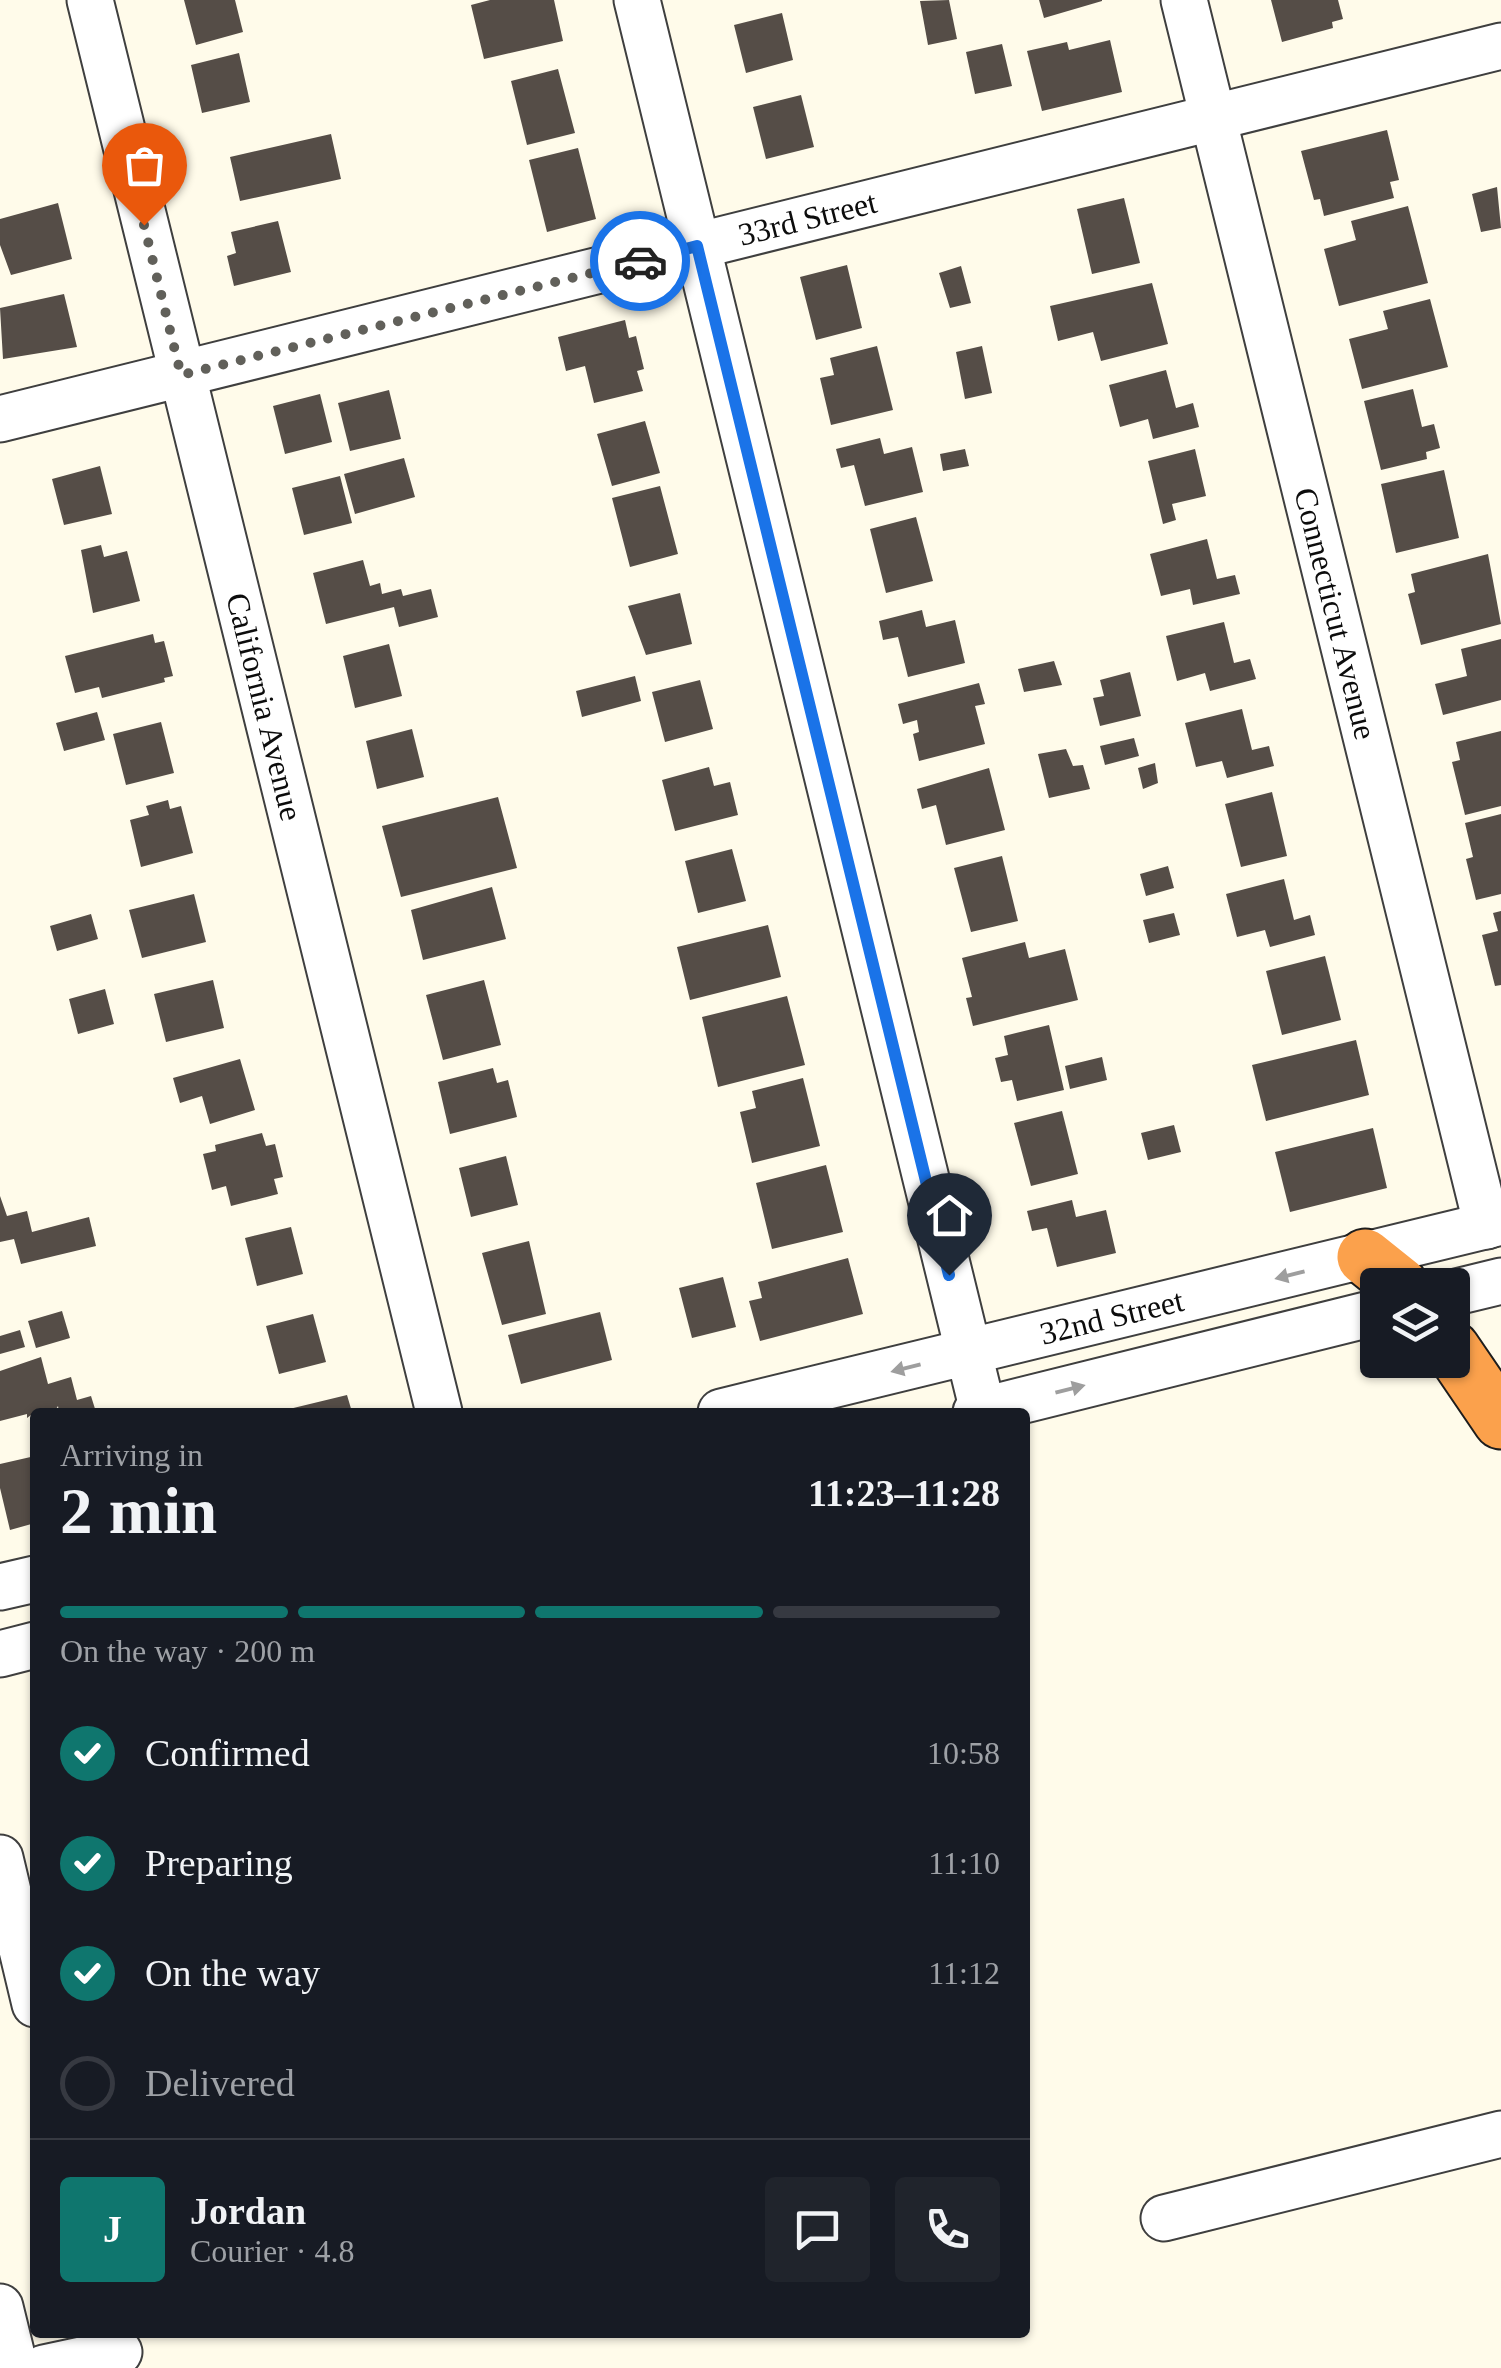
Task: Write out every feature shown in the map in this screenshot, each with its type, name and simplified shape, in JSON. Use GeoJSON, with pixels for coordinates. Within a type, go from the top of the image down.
{"type":"FeatureCollection","features":[{"type":"Feature","properties":{"kind":"highway"},"geometry":{"type":"LineString","coordinates":[[1470,1376],[1501,1422]]}},
{"type":"Feature","properties":{"kind":"street","name":"California Avenue"},"geometry":{"type":"LineString","coordinates":[[90,0],[438,1408]]}},
{"type":"Feature","properties":{"kind":"street"},"geometry":{"type":"LineString","coordinates":[[637,0],[978,1408]]}},
{"type":"Feature","properties":{"kind":"street","name":"Connecticut Avenue"},"geometry":{"type":"LineString","coordinates":[[1184,0],[1494,1224]]}},
{"type":"Feature","properties":{"kind":"street","name":"33rd Street"},"geometry":{"type":"LineString","coordinates":[[0,419],[1501,46]]}},
{"type":"Feature","properties":{"kind":"street","name":"32nd Street"},"geometry":{"type":"LineString","coordinates":[[1389,1268],[1494,1224]]}},
{"type":"Feature","properties":{"kind":"street","name":"32nd Street"},"geometry":{"type":"LineString","coordinates":[[738,1408],[968,1353],[1360,1275]]}},
{"type":"Feature","properties":{"kind":"street"},"geometry":{"type":"LineString","coordinates":[[1470,1289],[1501,1281]]}},
{"type":"Feature","properties":{"kind":"street","name":"32nd Street"},"geometry":{"type":"LineString","coordinates":[[995,1408],[1360,1317]]}},
{"type":"Feature","properties":{"kind":"street"},"geometry":{"type":"LineString","coordinates":[[0,1587],[30,1580]]}},
{"type":"Feature","properties":{"kind":"street"},"geometry":{"type":"LineString","coordinates":[[0,1654],[30,1646]]}},
{"type":"Feature","properties":{"kind":"street"},"geometry":{"type":"LineString","coordinates":[[0,1858],[30,1983]]}},
{"type":"Feature","properties":{"kind":"street"},"geometry":{"type":"LineString","coordinates":[[1164,2218],[1501,2134]]}},
{"type":"Feature","properties":{"kind":"street"},"geometry":{"type":"LineString","coordinates":[[0,2307],[15,2368]]}},
{"type":"Feature","properties":{"kind":"street"},"geometry":{"type":"LineString","coordinates":[[44,2368],[118,2351]]}},
{"type":"Feature","properties":{"kind":"building"},"geometry":{"type":"Polygon","coordinates":[[[184,0],[235,0],[243,32],[196,45],[184,0]]]}},
{"type":"Feature","properties":{"kind":"building"},"geometry":{"type":"Polygon","coordinates":[[[490,0],[554,0],[563,41],[484,59],[471,5],[490,0]]]}},
{"type":"Feature","properties":{"kind":"building"},"geometry":{"type":"Polygon","coordinates":[[[949,0],[957,39],[928,45],[920,1],[949,0]]]}},
{"type":"Feature","properties":{"kind":"building"},"geometry":{"type":"Polygon","coordinates":[[[1039,0],[1102,0],[1102,1],[1044,18],[1039,0]]]}},
{"type":"Feature","properties":{"kind":"building"},"geometry":{"type":"Polygon","coordinates":[[[1271,0],[1338,0],[1343,19],[1332,22],[1333,28],[1282,42],[1271,0]]]}},
{"type":"Feature","properties":{"kind":"building"},"geometry":{"type":"Polygon","coordinates":[[[782,13],[793,60],[746,73],[734,25],[782,13]]]}},
{"type":"Feature","properties":{"kind":"building"},"geometry":{"type":"Polygon","coordinates":[[[1110,40],[1122,92],[1042,111],[1027,51],[1067,42],[1069,50],[1110,40]]]}},
{"type":"Feature","properties":{"kind":"building"},"geometry":{"type":"Polygon","coordinates":[[[1002,44],[1012,86],[975,94],[966,52],[1002,44]]]}},
{"type":"Feature","properties":{"kind":"building"},"geometry":{"type":"Polygon","coordinates":[[[239,53],[250,102],[202,113],[191,65],[239,53]]]}},
{"type":"Feature","properties":{"kind":"building"},"geometry":{"type":"Polygon","coordinates":[[[558,69],[575,133],[527,145],[511,81],[558,69]]]}},
{"type":"Feature","properties":{"kind":"building"},"geometry":{"type":"Polygon","coordinates":[[[801,95],[814,147],[766,159],[753,107],[801,95]]]}},
{"type":"Feature","properties":{"kind":"building"},"geometry":{"type":"Polygon","coordinates":[[[1387,130],[1399,180],[1390,182],[1394,198],[1324,216],[1320,199],[1314,200],[1301,151],[1387,130]]]}},
{"type":"Feature","properties":{"kind":"building"},"geometry":{"type":"Polygon","coordinates":[[[331,134],[341,179],[240,201],[230,157],[331,134]]]}},
{"type":"Feature","properties":{"kind":"building"},"geometry":{"type":"Polygon","coordinates":[[[578,148],[596,219],[547,232],[529,160],[578,148]]]}},
{"type":"Feature","properties":{"kind":"building"},"geometry":{"type":"Polygon","coordinates":[[[1497,187],[1501,228],[1481,232],[1472,194],[1497,187]]]}},
{"type":"Feature","properties":{"kind":"building"},"geometry":{"type":"Polygon","coordinates":[[[1124,198],[1140,263],[1092,274],[1077,209],[1124,198]]]}},
{"type":"Feature","properties":{"kind":"building"},"geometry":{"type":"Polygon","coordinates":[[[58,203],[72,259],[11,275],[0,245],[0,219],[58,203]]]}},
{"type":"Feature","properties":{"kind":"building"},"geometry":{"type":"Polygon","coordinates":[[[1408,206],[1428,283],[1339,306],[1324,249],[1356,240],[1351,221],[1408,206]]]}},
{"type":"Feature","properties":{"kind":"building"},"geometry":{"type":"Polygon","coordinates":[[[278,221],[291,272],[234,286],[227,256],[236,253],[231,232],[278,221]]]}},
{"type":"Feature","properties":{"kind":"building"},"geometry":{"type":"Polygon","coordinates":[[[847,265],[862,328],[816,340],[800,277],[847,265]]]}},
{"type":"Feature","properties":{"kind":"building"},"geometry":{"type":"Polygon","coordinates":[[[961,266],[971,303],[950,308],[939,273],[961,266]]]}},
{"type":"Feature","properties":{"kind":"building"},"geometry":{"type":"Polygon","coordinates":[[[1152,283],[1168,344],[1101,361],[1093,332],[1058,341],[1050,306],[1152,283]]]}},
{"type":"Feature","properties":{"kind":"building"},"geometry":{"type":"Polygon","coordinates":[[[64,294],[77,347],[3,359],[0,308],[64,294]]]}},
{"type":"Feature","properties":{"kind":"building"},"geometry":{"type":"Polygon","coordinates":[[[1430,299],[1448,367],[1362,389],[1349,339],[1388,329],[1383,311],[1430,299]]]}},
{"type":"Feature","properties":{"kind":"building"},"geometry":{"type":"Polygon","coordinates":[[[625,320],[629,338],[636,336],[644,369],[637,371],[643,391],[594,403],[585,366],[566,371],[558,337],[625,320]]]}},
{"type":"Feature","properties":{"kind":"building"},"geometry":{"type":"Polygon","coordinates":[[[877,346],[893,410],[831,425],[820,378],[834,375],[830,358],[877,346]]]}},
{"type":"Feature","properties":{"kind":"building"},"geometry":{"type":"Polygon","coordinates":[[[982,346],[992,393],[965,399],[956,352],[982,346]]]}},
{"type":"Feature","properties":{"kind":"building"},"geometry":{"type":"Polygon","coordinates":[[[1166,370],[1176,408],[1193,403],[1199,427],[1153,439],[1148,419],[1120,427],[1109,385],[1166,370]]]}},
{"type":"Feature","properties":{"kind":"building"},"geometry":{"type":"Polygon","coordinates":[[[1413,389],[1422,427],[1434,424],[1440,448],[1426,452],[1427,459],[1381,470],[1364,401],[1413,389]]]}},
{"type":"Feature","properties":{"kind":"building"},"geometry":{"type":"Polygon","coordinates":[[[389,390],[401,439],[350,451],[338,403],[389,390]]]}},
{"type":"Feature","properties":{"kind":"building"},"geometry":{"type":"Polygon","coordinates":[[[320,394],[332,442],[285,454],[273,406],[320,394]]]}},
{"type":"Feature","properties":{"kind":"building"},"geometry":{"type":"Polygon","coordinates":[[[645,421],[660,473],[612,486],[597,434],[645,421]]]}},
{"type":"Feature","properties":{"kind":"building"},"geometry":{"type":"Polygon","coordinates":[[[880,438],[884,454],[912,447],[923,492],[865,506],[854,465],[841,468],[836,449],[880,438]]]}},
{"type":"Feature","properties":{"kind":"building"},"geometry":{"type":"Polygon","coordinates":[[[965,449],[969,466],[943,471],[940,454],[965,449]]]}},
{"type":"Feature","properties":{"kind":"building"},"geometry":{"type":"Polygon","coordinates":[[[1195,449],[1206,496],[1172,504],[1176,520],[1163,524],[1148,461],[1195,449]]]}},
{"type":"Feature","properties":{"kind":"building"},"geometry":{"type":"Polygon","coordinates":[[[404,458],[415,497],[355,514],[344,474],[404,458]]]}},
{"type":"Feature","properties":{"kind":"building"},"geometry":{"type":"Polygon","coordinates":[[[100,466],[112,514],[64,525],[52,479],[100,466]]]}},
{"type":"Feature","properties":{"kind":"building"},"geometry":{"type":"Polygon","coordinates":[[[1444,470],[1459,538],[1396,553],[1381,484],[1444,470]]]}},
{"type":"Feature","properties":{"kind":"building"},"geometry":{"type":"Polygon","coordinates":[[[340,476],[352,523],[304,535],[292,488],[340,476]]]}},
{"type":"Feature","properties":{"kind":"building"},"geometry":{"type":"Polygon","coordinates":[[[660,486],[678,554],[630,567],[612,498],[660,486]]]}},
{"type":"Feature","properties":{"kind":"building"},"geometry":{"type":"Polygon","coordinates":[[[916,517],[933,581],[886,593],[870,529],[916,517]]]}},
{"type":"Feature","properties":{"kind":"building"},"geometry":{"type":"Polygon","coordinates":[[[1207,539],[1217,579],[1235,575],[1240,594],[1193,605],[1190,589],[1161,596],[1150,554],[1207,539]]]}},
{"type":"Feature","properties":{"kind":"building"},"geometry":{"type":"Polygon","coordinates":[[[101,545],[104,557],[127,551],[140,601],[93,613],[81,550],[101,545]]]}},
{"type":"Feature","properties":{"kind":"building"},"geometry":{"type":"Polygon","coordinates":[[[1488,554],[1501,624],[1421,645],[1408,594],[1415,592],[1411,574],[1488,554]]]}},
{"type":"Feature","properties":{"kind":"building"},"geometry":{"type":"Polygon","coordinates":[[[363,560],[370,586],[380,583],[382,594],[401,589],[403,596],[431,589],[438,617],[399,627],[394,607],[326,624],[313,573],[363,560]]]}},
{"type":"Feature","properties":{"kind":"building"},"geometry":{"type":"Polygon","coordinates":[[[680,593],[692,644],[646,655],[628,606],[680,593]]]}},
{"type":"Feature","properties":{"kind":"building"},"geometry":{"type":"Polygon","coordinates":[[[922,610],[926,627],[955,620],[965,663],[908,677],[898,637],[883,640],[879,621],[922,610]]]}},
{"type":"Feature","properties":{"kind":"building"},"geometry":{"type":"Polygon","coordinates":[[[1224,622],[1234,663],[1250,659],[1256,679],[1210,691],[1205,673],[1177,681],[1166,636],[1224,622]]]}},
{"type":"Feature","properties":{"kind":"building"},"geometry":{"type":"Polygon","coordinates":[[[153,634],[155,643],[164,641],[173,676],[164,678],[165,682],[102,698],[99,687],[75,693],[65,656],[153,634]]]}},
{"type":"Feature","properties":{"kind":"building"},"geometry":{"type":"Polygon","coordinates":[[[1501,639],[1501,700],[1443,715],[1435,684],[1467,676],[1461,649],[1501,639]]]}},
{"type":"Feature","properties":{"kind":"building"},"geometry":{"type":"Polygon","coordinates":[[[389,644],[402,696],[355,708],[343,656],[389,644]]]}},
{"type":"Feature","properties":{"kind":"building"},"geometry":{"type":"Polygon","coordinates":[[[1054,661],[1062,685],[1024,692],[1018,669],[1054,661]]]}},
{"type":"Feature","properties":{"kind":"building"},"geometry":{"type":"Polygon","coordinates":[[[1130,672],[1141,716],[1100,726],[1093,698],[1104,696],[1100,680],[1130,672]]]}},
{"type":"Feature","properties":{"kind":"building"},"geometry":{"type":"Polygon","coordinates":[[[635,676],[641,701],[582,717],[576,691],[635,676]]]}},
{"type":"Feature","properties":{"kind":"building"},"geometry":{"type":"Polygon","coordinates":[[[700,680],[713,729],[665,742],[652,692],[700,680]]]}},
{"type":"Feature","properties":{"kind":"building"},"geometry":{"type":"Polygon","coordinates":[[[979,683],[985,704],[975,706],[985,744],[919,761],[913,734],[919,732],[917,720],[903,724],[898,704],[979,683]]]}},
{"type":"Feature","properties":{"kind":"building"},"geometry":{"type":"Polygon","coordinates":[[[1242,709],[1252,750],[1269,746],[1274,766],[1227,778],[1222,761],[1196,767],[1185,723],[1242,709]]]}},
{"type":"Feature","properties":{"kind":"building"},"geometry":{"type":"Polygon","coordinates":[[[97,712],[105,740],[64,751],[56,723],[97,712]]]}},
{"type":"Feature","properties":{"kind":"building"},"geometry":{"type":"Polygon","coordinates":[[[161,722],[174,773],[126,785],[113,734],[161,722]]]}},
{"type":"Feature","properties":{"kind":"building"},"geometry":{"type":"Polygon","coordinates":[[[412,729],[424,777],[377,789],[366,741],[412,729]]]}},
{"type":"Feature","properties":{"kind":"building"},"geometry":{"type":"Polygon","coordinates":[[[1501,731],[1501,806],[1465,815],[1452,762],[1460,760],[1456,742],[1501,731]]]}},
{"type":"Feature","properties":{"kind":"building"},"geometry":{"type":"Polygon","coordinates":[[[1134,738],[1139,756],[1105,765],[1100,746],[1134,738]]]}},
{"type":"Feature","properties":{"kind":"building"},"geometry":{"type":"Polygon","coordinates":[[[1066,749],[1073,766],[1083,765],[1090,789],[1049,798],[1038,754],[1066,749]]]}},
{"type":"Feature","properties":{"kind":"building"},"geometry":{"type":"Polygon","coordinates":[[[1155,763],[1158,783],[1143,789],[1138,768],[1155,763]]]}},
{"type":"Feature","properties":{"kind":"building"},"geometry":{"type":"Polygon","coordinates":[[[709,767],[714,786],[730,782],[738,815],[675,831],[662,780],[709,767]]]}},
{"type":"Feature","properties":{"kind":"building"},"geometry":{"type":"Polygon","coordinates":[[[989,768],[1005,830],[946,845],[936,805],[922,809],[917,789],[989,768]]]}},
{"type":"Feature","properties":{"kind":"building"},"geometry":{"type":"Polygon","coordinates":[[[1272,792],[1287,856],[1241,867],[1225,804],[1272,792]]]}},
{"type":"Feature","properties":{"kind":"building"},"geometry":{"type":"Polygon","coordinates":[[[498,797],[517,868],[401,897],[382,826],[498,797]]]}},
{"type":"Feature","properties":{"kind":"building"},"geometry":{"type":"Polygon","coordinates":[[[168,800],[170,809],[181,806],[193,853],[141,867],[130,820],[149,815],[146,806],[168,800]]]}},
{"type":"Feature","properties":{"kind":"building"},"geometry":{"type":"Polygon","coordinates":[[[1501,814],[1501,894],[1476,900],[1466,859],[1473,857],[1465,823],[1501,814]]]}},
{"type":"Feature","properties":{"kind":"building"},"geometry":{"type":"Polygon","coordinates":[[[732,849],[746,901],[698,913],[685,861],[732,849]]]}},
{"type":"Feature","properties":{"kind":"building"},"geometry":{"type":"Polygon","coordinates":[[[1002,856],[1018,921],[971,932],[954,868],[1002,856]]]}},
{"type":"Feature","properties":{"kind":"building"},"geometry":{"type":"Polygon","coordinates":[[[1168,866],[1174,888],[1146,896],[1140,874],[1168,866]]]}},
{"type":"Feature","properties":{"kind":"building"},"geometry":{"type":"Polygon","coordinates":[[[1284,879],[1294,920],[1310,915],[1315,935],[1270,947],[1265,930],[1237,937],[1226,894],[1284,879]]]}},
{"type":"Feature","properties":{"kind":"building"},"geometry":{"type":"Polygon","coordinates":[[[492,887],[506,939],[423,960],[411,910],[492,887]]]}},
{"type":"Feature","properties":{"kind":"building"},"geometry":{"type":"Polygon","coordinates":[[[194,894],[206,942],[142,958],[129,910],[194,894]]]}},
{"type":"Feature","properties":{"kind":"building"},"geometry":{"type":"Polygon","coordinates":[[[1501,911],[1501,985],[1495,986],[1482,935],[1498,931],[1493,913],[1501,911]]]}},
{"type":"Feature","properties":{"kind":"building"},"geometry":{"type":"Polygon","coordinates":[[[1174,913],[1180,935],[1149,943],[1143,920],[1174,913]]]}},
{"type":"Feature","properties":{"kind":"building"},"geometry":{"type":"Polygon","coordinates":[[[91,914],[98,939],[57,951],[50,926],[91,914]]]}},
{"type":"Feature","properties":{"kind":"building"},"geometry":{"type":"Polygon","coordinates":[[[768,925],[781,977],[690,1000],[677,947],[768,925]]]}},
{"type":"Feature","properties":{"kind":"building"},"geometry":{"type":"Polygon","coordinates":[[[1025,942],[1029,958],[1065,949],[1078,1000],[973,1026],[966,998],[972,997],[962,958],[1025,942]]]}},
{"type":"Feature","properties":{"kind":"building"},"geometry":{"type":"Polygon","coordinates":[[[1325,956],[1341,1020],[1282,1035],[1266,971],[1325,956]]]}},
{"type":"Feature","properties":{"kind":"building"},"geometry":{"type":"Polygon","coordinates":[[[213,980],[224,1028],[166,1042],[154,994],[213,980]]]}},
{"type":"Feature","properties":{"kind":"building"},"geometry":{"type":"Polygon","coordinates":[[[484,980],[501,1045],[443,1060],[426,995],[484,980]]]}},
{"type":"Feature","properties":{"kind":"building"},"geometry":{"type":"Polygon","coordinates":[[[105,989],[114,1024],[78,1034],[69,999],[105,989]]]}},
{"type":"Feature","properties":{"kind":"building"},"geometry":{"type":"Polygon","coordinates":[[[787,996],[805,1065],[718,1087],[702,1017],[787,996]]]}},
{"type":"Feature","properties":{"kind":"building"},"geometry":{"type":"Polygon","coordinates":[[[1049,1025],[1064,1090],[1017,1101],[1012,1080],[1001,1082],[995,1058],[1008,1055],[1004,1036],[1049,1025]]]}},
{"type":"Feature","properties":{"kind":"building"},"geometry":{"type":"Polygon","coordinates":[[[1356,1040],[1369,1095],[1266,1121],[1252,1065],[1356,1040]]]}},
{"type":"Feature","properties":{"kind":"building"},"geometry":{"type":"Polygon","coordinates":[[[1102,1057],[1107,1080],[1070,1089],[1065,1066],[1102,1057]]]}},
{"type":"Feature","properties":{"kind":"building"},"geometry":{"type":"Polygon","coordinates":[[[240,1059],[255,1110],[210,1124],[202,1096],[180,1103],[173,1078],[240,1059]]]}},
{"type":"Feature","properties":{"kind":"building"},"geometry":{"type":"Polygon","coordinates":[[[493,1068],[497,1083],[508,1080],[517,1117],[450,1134],[438,1082],[493,1068]]]}},
{"type":"Feature","properties":{"kind":"building"},"geometry":{"type":"Polygon","coordinates":[[[803,1078],[820,1146],[752,1163],[740,1112],[756,1108],[752,1091],[803,1078]]]}},
{"type":"Feature","properties":{"kind":"building"},"geometry":{"type":"Polygon","coordinates":[[[1062,1111],[1078,1174],[1031,1186],[1014,1123],[1062,1111]]]}},
{"type":"Feature","properties":{"kind":"building"},"geometry":{"type":"Polygon","coordinates":[[[1174,1125],[1181,1152],[1148,1160],[1141,1133],[1174,1125]]]}},
{"type":"Feature","properties":{"kind":"building"},"geometry":{"type":"Polygon","coordinates":[[[1373,1128],[1387,1188],[1290,1212],[1275,1152],[1373,1128]]]}},
{"type":"Feature","properties":{"kind":"building"},"geometry":{"type":"Polygon","coordinates":[[[262,1133],[266,1146],[275,1144],[283,1177],[274,1179],[278,1194],[231,1206],[226,1186],[212,1190],[203,1154],[216,1151],[215,1145],[262,1133]]]}},
{"type":"Feature","properties":{"kind":"building"},"geometry":{"type":"Polygon","coordinates":[[[506,1156],[518,1205],[471,1217],[459,1168],[506,1156]]]}},
{"type":"Feature","properties":{"kind":"building"},"geometry":{"type":"Polygon","coordinates":[[[826,1165],[843,1232],[772,1249],[756,1183],[826,1165]]]}},
{"type":"Feature","properties":{"kind":"building"},"geometry":{"type":"Polygon","coordinates":[[[0,1196],[7,1216],[27,1211],[32,1232],[89,1217],[96,1246],[21,1264],[14,1239],[0,1242],[0,1196]]]}},
{"type":"Feature","properties":{"kind":"building"},"geometry":{"type":"Polygon","coordinates":[[[1072,1200],[1076,1217],[1106,1210],[1116,1253],[1057,1267],[1047,1228],[1032,1231],[1027,1211],[1072,1200]]]}},
{"type":"Feature","properties":{"kind":"building"},"geometry":{"type":"Polygon","coordinates":[[[291,1227],[303,1274],[257,1286],[245,1238],[291,1227]]]}},
{"type":"Feature","properties":{"kind":"building"},"geometry":{"type":"Polygon","coordinates":[[[529,1241],[546,1314],[502,1325],[482,1253],[529,1241]]]}},
{"type":"Feature","properties":{"kind":"building"},"geometry":{"type":"Polygon","coordinates":[[[848,1258],[863,1314],[760,1341],[749,1301],[762,1298],[758,1282],[848,1258]]]}},
{"type":"Feature","properties":{"kind":"building"},"geometry":{"type":"Polygon","coordinates":[[[723,1277],[736,1327],[692,1338],[679,1288],[723,1277]]]}},
{"type":"Feature","properties":{"kind":"building"},"geometry":{"type":"Polygon","coordinates":[[[62,1311],[70,1338],[36,1348],[28,1321],[62,1311]]]}},
{"type":"Feature","properties":{"kind":"building"},"geometry":{"type":"Polygon","coordinates":[[[600,1312],[612,1360],[521,1384],[508,1335],[600,1312]]]}},
{"type":"Feature","properties":{"kind":"building"},"geometry":{"type":"Polygon","coordinates":[[[313,1314],[326,1362],[279,1374],[266,1326],[313,1314]]]}},
{"type":"Feature","properties":{"kind":"building"},"geometry":{"type":"Polygon","coordinates":[[[20,1330],[25,1347],[0,1354],[0,1336],[20,1330]]]}},
{"type":"Feature","properties":{"kind":"building"},"geometry":{"type":"Polygon","coordinates":[[[41,1357],[48,1384],[71,1377],[77,1400],[91,1396],[95,1408],[30,1408],[27,1418],[27,1414],[0,1421],[0,1371],[41,1357]]]}},
{"type":"Feature","properties":{"kind":"building"},"geometry":{"type":"Polygon","coordinates":[[[347,1395],[351,1408],[293,1408],[347,1395]]]}},
{"type":"Feature","properties":{"kind":"building"},"geometry":{"type":"Polygon","coordinates":[[[30,1457],[30,1524],[10,1530],[0,1488],[0,1464],[30,1457]]]}},
{"type":"Feature","properties":{"kind":"way so far"},"geometry":{"type":"LineString","coordinates":[[144,225],[181,375],[640,261]]}},
{"type":"Feature","properties":{"kind":"route"},"geometry":{"type":"LineString","coordinates":[[640,261],[697,246],[949,1275]]}}]}
